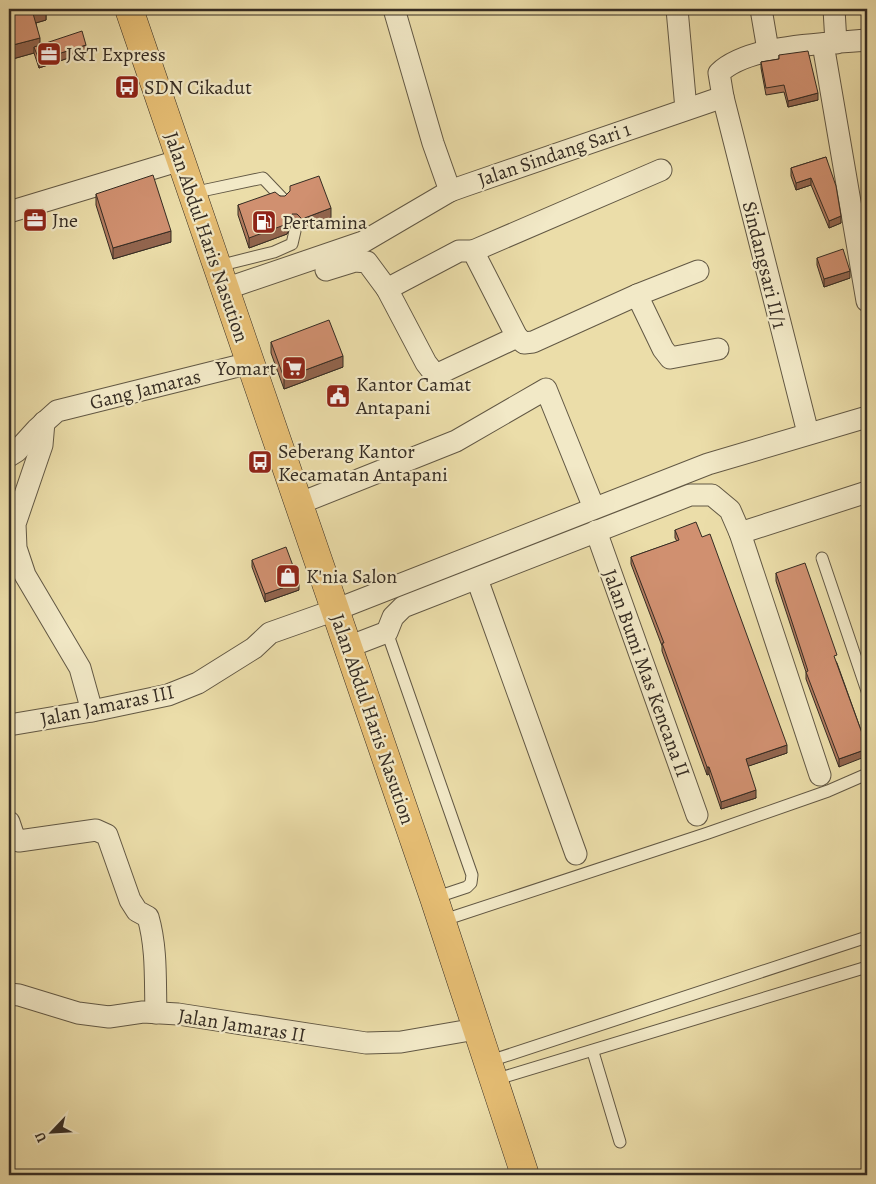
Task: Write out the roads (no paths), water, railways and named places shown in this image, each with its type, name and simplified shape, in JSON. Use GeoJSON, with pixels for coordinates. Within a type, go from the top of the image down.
{"type":"FeatureCollection","features":[{"type":"Feature","properties":{"kind":"highway","name":"Jalan Abdul Haris Nasution"},"geometry":{"type":"LineString","coordinates":[[129,9],[438,910],[525,1175]]}},
{"type":"Feature","properties":{"kind":"street"},"geometry":{"type":"LineString","coordinates":[[394,9],[433,143],[450,191]]}},
{"type":"Feature","properties":{"kind":"street"},"geometry":{"type":"LineString","coordinates":[[676,9],[686,109]]}},
{"type":"Feature","properties":{"kind":"street"},"geometry":{"type":"LineString","coordinates":[[761,9],[768,50]]}},
{"type":"Feature","properties":{"kind":"street"},"geometry":{"type":"LineString","coordinates":[[834,9],[830,43],[867,301]]}},
{"type":"Feature","properties":{"kind":"street"},"geometry":{"type":"LineString","coordinates":[[723,97],[719,73],[731,65],[768,50],[867,40]]}},
{"type":"Feature","properties":{"kind":"street","name":"Jalan Sindang Sari 1"},"geometry":{"type":"LineString","coordinates":[[224,286],[363,242],[450,191],[723,97]]}},
{"type":"Feature","properties":{"kind":"street","name":"Sindangsari II/1"},"geometry":{"type":"LineString","coordinates":[[723,97],[808,434]]}},
{"type":"Feature","properties":{"kind":"street"},"geometry":{"type":"LineString","coordinates":[[9,212],[181,160]]}},
{"type":"Feature","properties":{"kind":"street"},"geometry":{"type":"LineString","coordinates":[[388,289],[459,251],[472,250],[661,170]]}},
{"type":"Feature","properties":{"kind":"street"},"geometry":{"type":"LineString","coordinates":[[472,250],[516,337],[524,343],[533,342],[637,295],[698,271]]}},
{"type":"Feature","properties":{"kind":"street"},"geometry":{"type":"LineString","coordinates":[[224,286],[355,261],[367,262],[388,289],[426,363],[432,372],[438,374],[516,337]]}},
{"type":"Feature","properties":{"kind":"street"},"geometry":{"type":"LineString","coordinates":[[637,295],[663,349],[670,358],[718,349]]}},
{"type":"Feature","properties":{"kind":"street","name":"Gang Jamaras"},"geometry":{"type":"LineString","coordinates":[[11,447],[57,411],[250,363]]}},
{"type":"Feature","properties":{"kind":"street"},"geometry":{"type":"LineString","coordinates":[[298,504],[456,441],[546,389],[594,508]]}},
{"type":"Feature","properties":{"kind":"street","name":"Jalan Jamaras III"},"geometry":{"type":"LineString","coordinates":[[9,725],[92,711],[168,695],[198,683],[254,648],[270,633],[335,610],[708,464],[867,417]]}},
{"type":"Feature","properties":{"kind":"street"},"geometry":{"type":"LineString","coordinates":[[44,422],[42,445],[15,524],[16,548],[26,575],[80,668],[92,711]]}},
{"type":"Feature","properties":{"kind":"street"},"geometry":{"type":"LineString","coordinates":[[740,533],[867,492]]}},
{"type":"Feature","properties":{"kind":"street"},"geometry":{"type":"LineString","coordinates":[[348,647],[387,632],[393,617],[403,607],[690,495],[712,495],[730,510],[740,533],[820,775]]}},
{"type":"Feature","properties":{"kind":"street","name":"Jalan Bumi Mas Kencana II"},"geometry":{"type":"LineString","coordinates":[[596,531],[697,815]]}},
{"type":"Feature","properties":{"kind":"street"},"geometry":{"type":"LineString","coordinates":[[477,578],[576,854]]}},
{"type":"Feature","properties":{"kind":"street"},"geometry":{"type":"LineString","coordinates":[[9,822],[15,840],[19,841],[96,830],[107,835],[130,900],[138,911],[148,917],[150,923],[155,952],[156,1013]]}},
{"type":"Feature","properties":{"kind":"street","name":"Jalan Jamaras II"},"geometry":{"type":"LineString","coordinates":[[9,994],[19,995],[78,1013],[109,1016],[156,1013],[178,1014],[366,1044],[401,1042],[476,1029]]}},
{"type":"Feature","properties":{"kind":"lane"},"geometry":{"type":"LineString","coordinates":[[192,193],[263,178],[283,199]]}},
{"type":"Feature","properties":{"kind":"lane"},"geometry":{"type":"LineString","coordinates":[[224,286],[274,252],[292,244],[295,231]]}},
{"type":"Feature","properties":{"kind":"lane"},"geometry":{"type":"LineString","coordinates":[[822,558],[867,691]]}},
{"type":"Feature","properties":{"kind":"lane"},"geometry":{"type":"LineString","coordinates":[[387,632],[472,875],[471,882],[467,887],[438,910]]}},
{"type":"Feature","properties":{"kind":"lane"},"geometry":{"type":"LineString","coordinates":[[438,910],[708,833],[828,791],[867,774]]}},
{"type":"Feature","properties":{"kind":"lane"},"geometry":{"type":"LineString","coordinates":[[490,1071],[867,937]]}},
{"type":"Feature","properties":{"kind":"lane"},"geometry":{"type":"LineString","coordinates":[[490,1071],[593,1052],[867,967]]}},
{"type":"Feature","properties":{"kind":"lane"},"geometry":{"type":"LineString","coordinates":[[593,1052],[620,1142]]}},
{"type":"Feature","properties":{"kind":"place","name":"J&T Express"},"geometry":{"type":"Point","coordinates":[49,54]}},
{"type":"Feature","properties":{"kind":"place","name":"SDN Cikadut"},"geometry":{"type":"Point","coordinates":[127,87]}},
{"type":"Feature","properties":{"kind":"place","name":"Jne"},"geometry":{"type":"Point","coordinates":[35,220]}},
{"type":"Feature","properties":{"kind":"place","name":"Pertamina"},"geometry":{"type":"Point","coordinates":[264,222]}},
{"type":"Feature","properties":{"kind":"place","name":"Yomart"},"geometry":{"type":"Point","coordinates":[294,368]}},
{"type":"Feature","properties":{"kind":"place","name":"Kantor Camat Antapani"},"geometry":{"type":"Point","coordinates":[338,396]}},
{"type":"Feature","properties":{"kind":"place","name":"Seberang Kantor Kecamatan Antapani"},"geometry":{"type":"Point","coordinates":[260,462]}},
{"type":"Feature","properties":{"kind":"place","name":"K'nia Salon"},"geometry":{"type":"Point","coordinates":[288,576]}}]}
